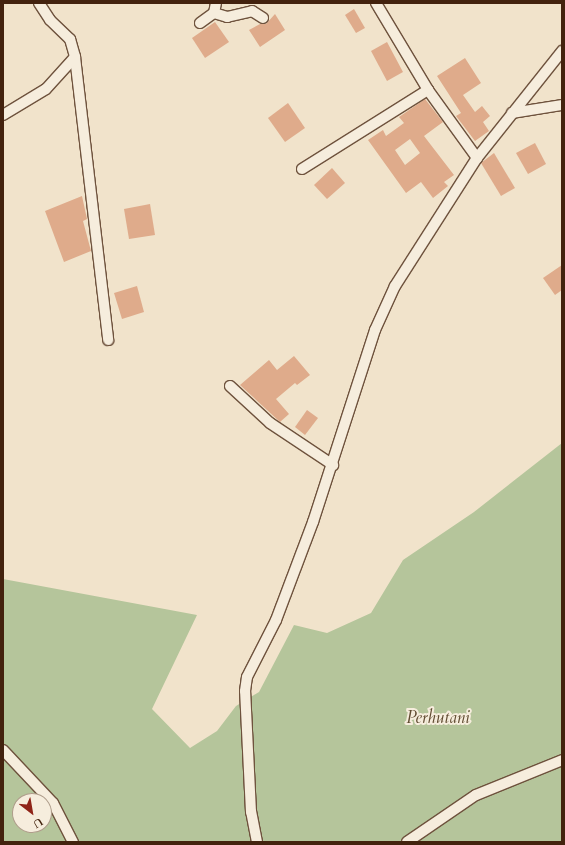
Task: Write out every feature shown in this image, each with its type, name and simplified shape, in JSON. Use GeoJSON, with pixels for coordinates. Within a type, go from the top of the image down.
{"type":"FeatureCollection","features":[{"type":"Feature","properties":{"kind":"street"},"geometry":{"type":"LineString","coordinates":[[39,3],[50,20],[70,39],[75,57],[108,340]]}},
{"type":"Feature","properties":{"kind":"street"},"geometry":{"type":"LineString","coordinates":[[376,3],[428,90],[477,158]]}},
{"type":"Feature","properties":{"kind":"street"},"geometry":{"type":"LineString","coordinates":[[200,23],[215,8],[227,18],[252,11],[263,18]]}},
{"type":"Feature","properties":{"kind":"street"},"geometry":{"type":"LineString","coordinates":[[257,842],[251,812],[245,691],[247,677],[276,620],[333,465],[383,310],[395,286],[477,158],[562,51]]}},
{"type":"Feature","properties":{"kind":"street"},"geometry":{"type":"LineString","coordinates":[[3,115],[46,89],[75,57]]}},
{"type":"Feature","properties":{"kind":"street"},"geometry":{"type":"LineString","coordinates":[[302,169],[428,90]]}},
{"type":"Feature","properties":{"kind":"street"},"geometry":{"type":"LineString","coordinates":[[512,113],[562,105]]}},
{"type":"Feature","properties":{"kind":"street"},"geometry":{"type":"LineString","coordinates":[[230,386],[270,423],[333,465]]}},
{"type":"Feature","properties":{"kind":"street"},"geometry":{"type":"LineString","coordinates":[[3,750],[53,803],[73,842]]}},
{"type":"Feature","properties":{"kind":"street"},"geometry":{"type":"LineString","coordinates":[[407,842],[476,795],[562,760]]}},
{"type":"Feature","properties":{"kind":"green space","name":"Perhutani"},"geometry":{"type":"Polygon","coordinates":[[[562,443],[562,842],[3,842],[3,579],[197,615],[152,709],[190,748],[217,731],[236,706],[259,692],[294,625],[327,633],[371,613],[403,560],[474,512],[562,443]]]}},
{"type":"Feature","properties":{"kind":"building"},"geometry":{"type":"Polygon","coordinates":[[[354,9],[365,28],[356,33],[345,15],[354,9]]]}},
{"type":"Feature","properties":{"kind":"building"},"geometry":{"type":"Polygon","coordinates":[[[275,14],[285,30],[260,47],[249,30],[260,24],[266,24],[275,14]]]}},
{"type":"Feature","properties":{"kind":"building"},"geometry":{"type":"Polygon","coordinates":[[[215,22],[229,42],[205,58],[192,38],[215,22]]]}},
{"type":"Feature","properties":{"kind":"building"},"geometry":{"type":"Polygon","coordinates":[[[387,42],[403,72],[387,81],[371,51],[387,42]]]}},
{"type":"Feature","properties":{"kind":"building"},"geometry":{"type":"Polygon","coordinates":[[[465,58],[481,83],[463,95],[475,112],[482,106],[490,116],[483,122],[489,131],[475,141],[456,116],[461,113],[437,76],[465,58]]]}},
{"type":"Feature","properties":{"kind":"building"},"geometry":{"type":"Polygon","coordinates":[[[425,99],[443,122],[424,136],[454,175],[444,182],[448,186],[433,198],[421,182],[406,193],[368,140],[383,130],[386,136],[404,123],[399,117],[425,99]],[[410,139],[395,150],[405,165],[420,153],[410,139]]]}},
{"type":"Feature","properties":{"kind":"building"},"geometry":{"type":"Polygon","coordinates":[[[288,103],[305,128],[285,142],[268,118],[288,103]]]}},
{"type":"Feature","properties":{"kind":"building"},"geometry":{"type":"Polygon","coordinates":[[[535,143],[546,164],[528,174],[516,153],[535,143]]]}},
{"type":"Feature","properties":{"kind":"building"},"geometry":{"type":"Polygon","coordinates":[[[494,153],[515,188],[501,196],[481,163],[494,153]]]}},
{"type":"Feature","properties":{"kind":"building"},"geometry":{"type":"Polygon","coordinates":[[[332,168],[345,183],[327,199],[314,185],[332,168]]]}},
{"type":"Feature","properties":{"kind":"building"},"geometry":{"type":"Polygon","coordinates":[[[82,196],[87,219],[83,221],[91,251],[64,262],[45,211],[82,196]]]}},
{"type":"Feature","properties":{"kind":"building"},"geometry":{"type":"Polygon","coordinates":[[[150,204],[155,235],[129,239],[124,209],[150,204]]]}},
{"type":"Feature","properties":{"kind":"building"},"geometry":{"type":"Polygon","coordinates":[[[562,265],[562,290],[555,295],[543,278],[562,265]]]}},
{"type":"Feature","properties":{"kind":"building"},"geometry":{"type":"Polygon","coordinates":[[[137,286],[144,312],[122,319],[114,293],[137,286]]]}},
{"type":"Feature","properties":{"kind":"building"},"geometry":{"type":"Polygon","coordinates":[[[294,356],[310,375],[297,385],[295,383],[276,399],[289,414],[280,422],[240,385],[269,360],[277,370],[294,356]]]}},
{"type":"Feature","properties":{"kind":"building"},"geometry":{"type":"Polygon","coordinates":[[[307,410],[318,418],[305,435],[295,427],[307,410]]]}}]}
